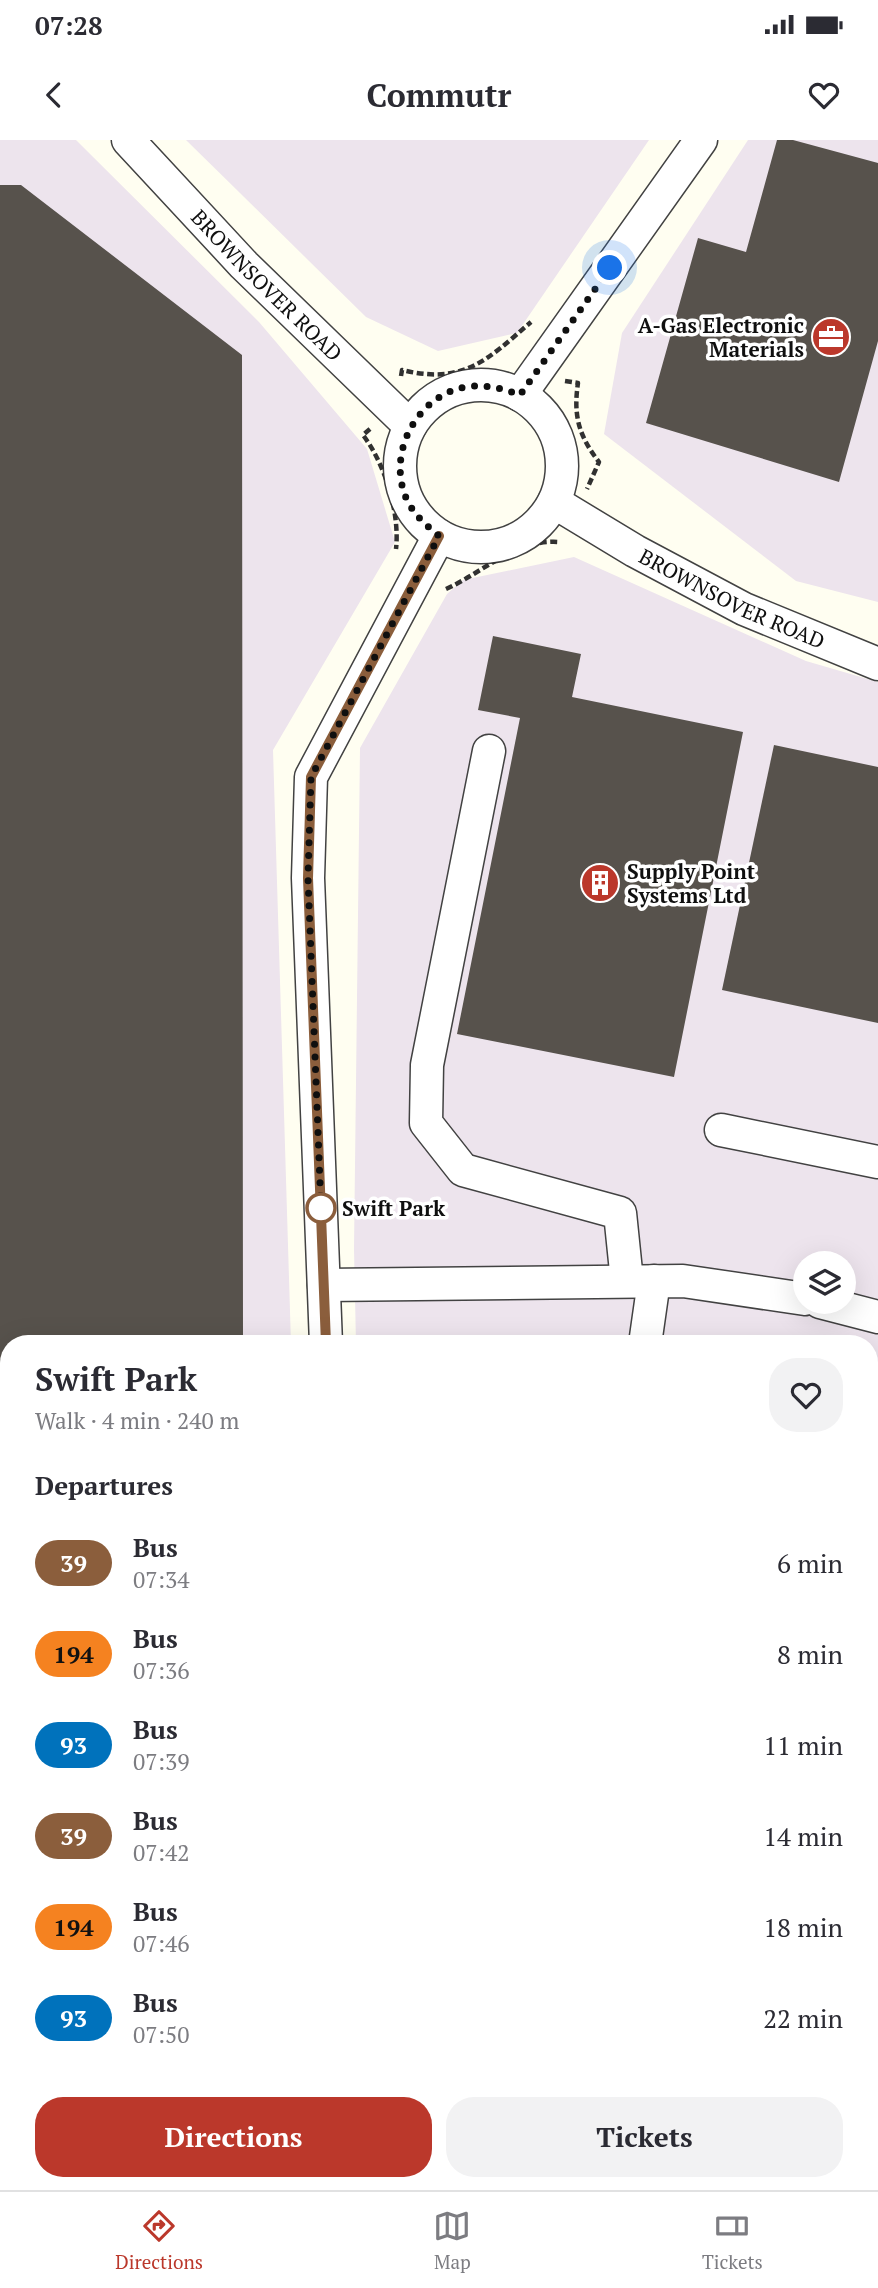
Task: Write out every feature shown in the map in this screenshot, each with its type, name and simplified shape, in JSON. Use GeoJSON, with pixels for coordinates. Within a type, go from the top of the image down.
{"type":"FeatureCollection","features":[{"type":"Feature","properties":{"kind":"street","name":"BROWNSOVER ROAD"},"geometry":{"type":"LineString","coordinates":[[128,140],[158,154],[244,265],[410,426]]}},
{"type":"Feature","properties":{"kind":"street"},"geometry":{"type":"LineString","coordinates":[[520,395],[701,140]]}},
{"type":"Feature","properties":{"kind":"street"},"geometry":{"type":"LineString","coordinates":[[471,386],[496,387],[520,395],[539,410],[554,430],[558,442],[561,478],[554,502],[538,524],[517,540],[491,547],[464,546],[439,536],[420,520],[403,487],[400,475],[401,450],[410,426],[426,407],[447,393],[471,386]]}},
{"type":"Feature","properties":{"kind":"street","name":"BROWNSOVER ROAD"},"geometry":{"type":"LineString","coordinates":[[554,502],[635,551],[744,609],[878,664]]}},
{"type":"Feature","properties":{"kind":"street"},"geometry":{"type":"LineString","coordinates":[[326,1335],[308,878],[311,777],[439,536]]}},
{"type":"Feature","properties":{"kind":"street"},"geometry":{"type":"LineString","coordinates":[[489,751],[427,1065],[426,1124],[463,1170],[620,1213],[640,1281],[644,1335]]}},
{"type":"Feature","properties":{"kind":"street"},"geometry":{"type":"LineString","coordinates":[[721,1130],[878,1161]]}},
{"type":"Feature","properties":{"kind":"street"},"geometry":{"type":"LineString","coordinates":[[324,1285],[683,1281],[793,1297]]}},
{"type":"Feature","properties":{"kind":"street"},"geometry":{"type":"LineString","coordinates":[[856,1311],[878,1317]]}},
{"type":"Feature","properties":{"kind":"path"},"geometry":{"type":"LineString","coordinates":[[402,370],[442,376],[463,371],[505,344]]}},
{"type":"Feature","properties":{"kind":"path"},"geometry":{"type":"LineString","coordinates":[[578,383],[575,400],[578,423],[585,444],[599,462]]}},
{"type":"Feature","properties":{"kind":"path"},"geometry":{"type":"LineString","coordinates":[[363,435],[382,472],[393,505],[397,544]]}},
{"type":"Feature","properties":{"kind":"path"},"geometry":{"type":"LineString","coordinates":[[454,585],[494,560],[525,546],[555,541],[564,543]]}},
{"type":"Feature","properties":{"kind":"shaded area"},"geometry":{"type":"Polygon","coordinates":[[[0,140],[76,140],[259,322],[367,449],[395,542],[273,750],[291,1335],[0,1335],[0,140]]]}},
{"type":"Feature","properties":{"kind":"shaded area"},"geometry":{"type":"Polygon","coordinates":[[[186,140],[649,140],[517,333],[438,351],[366,317],[186,140]]]}},
{"type":"Feature","properties":{"kind":"shaded area"},"geometry":{"type":"Polygon","coordinates":[[[748,140],[878,140],[878,602],[796,581],[604,434],[622,333],[748,140]]]}},
{"type":"Feature","properties":{"kind":"shaded area","name":"Swift Park"},"geometry":{"type":"Polygon","coordinates":[[[574,557],[806,661],[878,682],[878,1335],[356,1335],[354,1249],[360,748],[447,594],[463,580],[574,557]]]}},
{"type":"Feature","properties":{"kind":"building"},"geometry":{"type":"Polygon","coordinates":[[[777,140],[793,140],[878,163],[878,341],[839,482],[646,423],[698,238],[746,252],[777,140]]]}},
{"type":"Feature","properties":{"kind":"building"},"geometry":{"type":"Polygon","coordinates":[[[0,185],[21,185],[242,355],[243,1335],[0,1335],[0,185]]]}},
{"type":"Feature","properties":{"kind":"building","name":"Supply Point Systems Ltd"},"geometry":{"type":"Polygon","coordinates":[[[493,636],[581,654],[572,697],[743,732],[674,1077],[457,1034],[520,718],[478,710],[493,636]]]}},
{"type":"Feature","properties":{"kind":"building"},"geometry":{"type":"Polygon","coordinates":[[[774,745],[878,767],[878,1023],[722,990],[774,745]]]}},
{"type":"Feature","properties":{"kind":"bus line","name":"39"},"geometry":{"type":"LineString","coordinates":[[326,1335],[308,878],[311,777],[439,536]]}},
{"type":"Feature","properties":{"kind":"place","name":"A-Gas Electronic Materials"},"geometry":{"type":"Point","coordinates":[831,337]}},
{"type":"Feature","properties":{"kind":"place","name":"Supply Point Systems Ltd"},"geometry":{"type":"Point","coordinates":[600,883]}},
{"type":"Feature","properties":{"kind":"place","name":"Swift Park"},"geometry":{"type":"Point","coordinates":[321,1208]}},
{"type":"Feature","properties":{"kind":"route"},"geometry":{"type":"LineString","coordinates":[[321,1208],[308,878],[311,777],[439,536],[420,520],[407,499],[400,475],[401,450],[410,426],[426,407],[447,393],[471,386],[496,387],[520,395],[610,268]]}}]}
